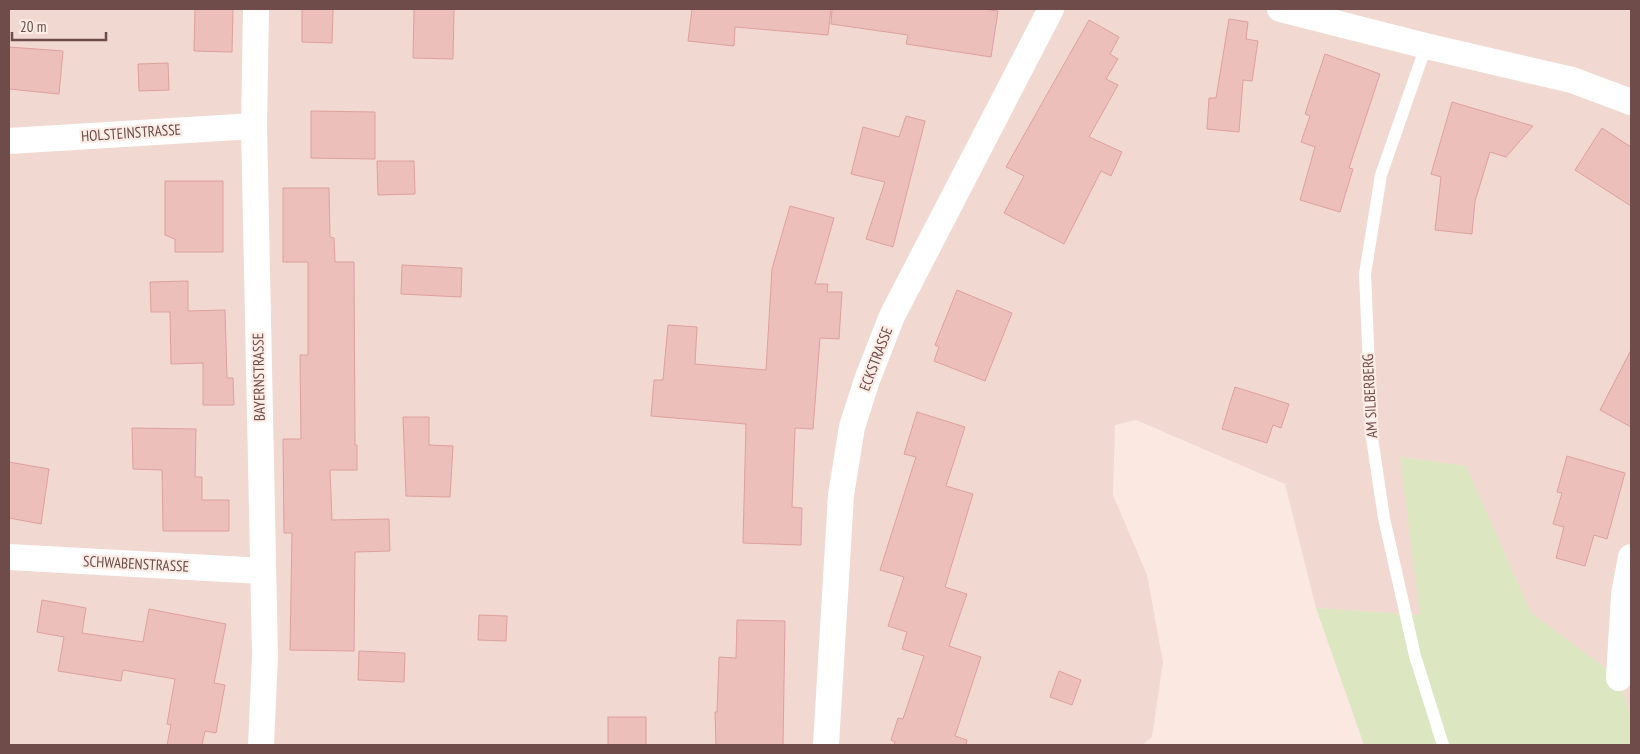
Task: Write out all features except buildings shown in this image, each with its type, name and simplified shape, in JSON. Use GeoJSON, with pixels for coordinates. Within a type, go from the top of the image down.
{"type":"FeatureCollection","features":[{"type":"Feature","properties":{"kind":"street","name":"BAYERNSTRASSE"},"geometry":{"type":"LineString","coordinates":[[256,9],[254,126],[265,656],[261,745]]}},
{"type":"Feature","properties":{"kind":"street","name":"ECKSTRASSE"},"geometry":{"type":"LineString","coordinates":[[826,745],[842,495],[852,427],[867,380],[892,316],[1051,9]]}},
{"type":"Feature","properties":{"kind":"street"},"geometry":{"type":"LineString","coordinates":[[1280,9],[1572,80],[1631,102]]}},
{"type":"Feature","properties":{"kind":"street","name":"HOLSTEINSTRASSE"},"geometry":{"type":"LineString","coordinates":[[9,141],[254,126]]}},
{"type":"Feature","properties":{"kind":"street","name":"SCHWABENSTRASSE"},"geometry":{"type":"LineString","coordinates":[[9,557],[263,571]]}},
{"type":"Feature","properties":{"kind":"street"},"geometry":{"type":"LineString","coordinates":[[1619,678],[1624,594],[1631,557]]}},
{"type":"Feature","properties":{"kind":"lane","name":"AM SILBERBERG"},"geometry":{"type":"LineString","coordinates":[[1426,46],[1381,175],[1365,274],[1372,438],[1384,518],[1415,656],[1443,745]]}},
{"type":"Feature","properties":{"kind":"shaded area"},"geometry":{"type":"Polygon","coordinates":[[[9,9],[1631,9],[1631,718],[1619,678],[1531,613],[1466,466],[1400,457],[1421,615],[1316,608],[1285,484],[1136,420],[1115,425],[1113,495],[1147,575],[1163,662],[1152,737],[1142,745],[9,745],[9,9]]]}},
{"type":"Feature","properties":{"kind":"green space"},"geometry":{"type":"Polygon","coordinates":[[[1400,457],[1466,466],[1531,613],[1619,678],[1631,718],[1631,745],[1364,745],[1316,608],[1420,615],[1400,457]]]}}]}
